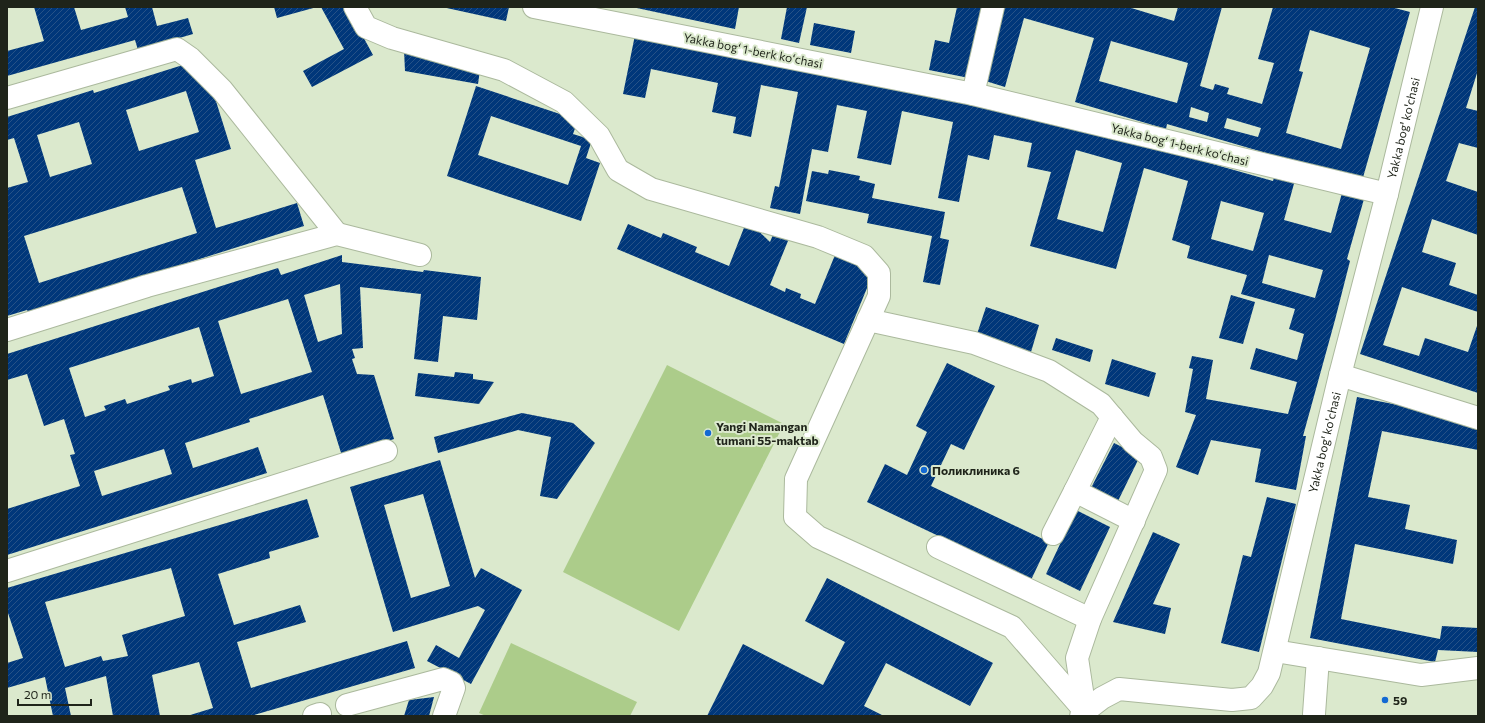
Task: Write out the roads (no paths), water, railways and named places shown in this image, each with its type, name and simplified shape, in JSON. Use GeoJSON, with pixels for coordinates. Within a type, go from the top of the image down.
{"type":"FeatureCollection","features":[{"type":"Feature","properties":{"kind":"street"},"geometry":{"type":"LineString","coordinates":[[355,7],[366,27],[392,38],[504,70],[564,102],[599,136],[618,170],[651,189],[818,237],[864,256],[879,273],[879,296],[796,479],[795,517],[818,537],[1012,627],[1083,713]]}},
{"type":"Feature","properties":{"kind":"street","name":"Yakka bogʻ 1-berk koʻchasi"},"geometry":{"type":"LineString","coordinates":[[534,7],[973,94],[1387,194]]}},
{"type":"Feature","properties":{"kind":"street"},"geometry":{"type":"LineString","coordinates":[[973,94],[993,7]]}},
{"type":"Feature","properties":{"kind":"street","name":"Yakka bog' ko'chasi"},"geometry":{"type":"LineString","coordinates":[[1083,713],[1119,689],[1232,700],[1250,698],[1262,686],[1269,674],[1340,375],[1387,194],[1432,7]]}},
{"type":"Feature","properties":{"kind":"street"},"geometry":{"type":"LineString","coordinates":[[7,98],[177,49],[190,58],[222,90],[337,234]]}},
{"type":"Feature","properties":{"kind":"street"},"geometry":{"type":"LineString","coordinates":[[7,330],[147,286],[337,234],[420,255]]}},
{"type":"Feature","properties":{"kind":"street"},"geometry":{"type":"LineString","coordinates":[[868,320],[974,343],[1049,371],[1101,404],[1133,442],[1152,457],[1156,470],[1090,619],[1077,658],[1083,713]]}},
{"type":"Feature","properties":{"kind":"street"},"geometry":{"type":"LineString","coordinates":[[1340,375],[1478,418]]}},
{"type":"Feature","properties":{"kind":"street"},"geometry":{"type":"LineString","coordinates":[[1053,534],[1112,417]]}},
{"type":"Feature","properties":{"kind":"street"},"geometry":{"type":"LineString","coordinates":[[7,571],[386,451]]}},
{"type":"Feature","properties":{"kind":"street"},"geometry":{"type":"LineString","coordinates":[[1075,491],[1134,521]]}},
{"type":"Feature","properties":{"kind":"street"},"geometry":{"type":"LineString","coordinates":[[938,547],[1090,619]]}},
{"type":"Feature","properties":{"kind":"street"},"geometry":{"type":"LineString","coordinates":[[1275,651],[1421,675],[1478,668]]}},
{"type":"Feature","properties":{"kind":"street"},"geometry":{"type":"LineString","coordinates":[[1314,714],[1318,658]]}},
{"type":"Feature","properties":{"kind":"street"},"geometry":{"type":"LineString","coordinates":[[347,706],[442,679],[452,683],[454,688],[444,716]]}},
{"type":"Feature","properties":{"kind":"place","name":"Yangi Namangan tumani 55-maktab"},"geometry":{"type":"Point","coordinates":[708,433]}},
{"type":"Feature","properties":{"kind":"place","name":"Поликлиника 6"},"geometry":{"type":"Point","coordinates":[924,470]}},
{"type":"Feature","properties":{"kind":"place","name":"59"},"geometry":{"type":"Point","coordinates":[1385,700]}}]}
